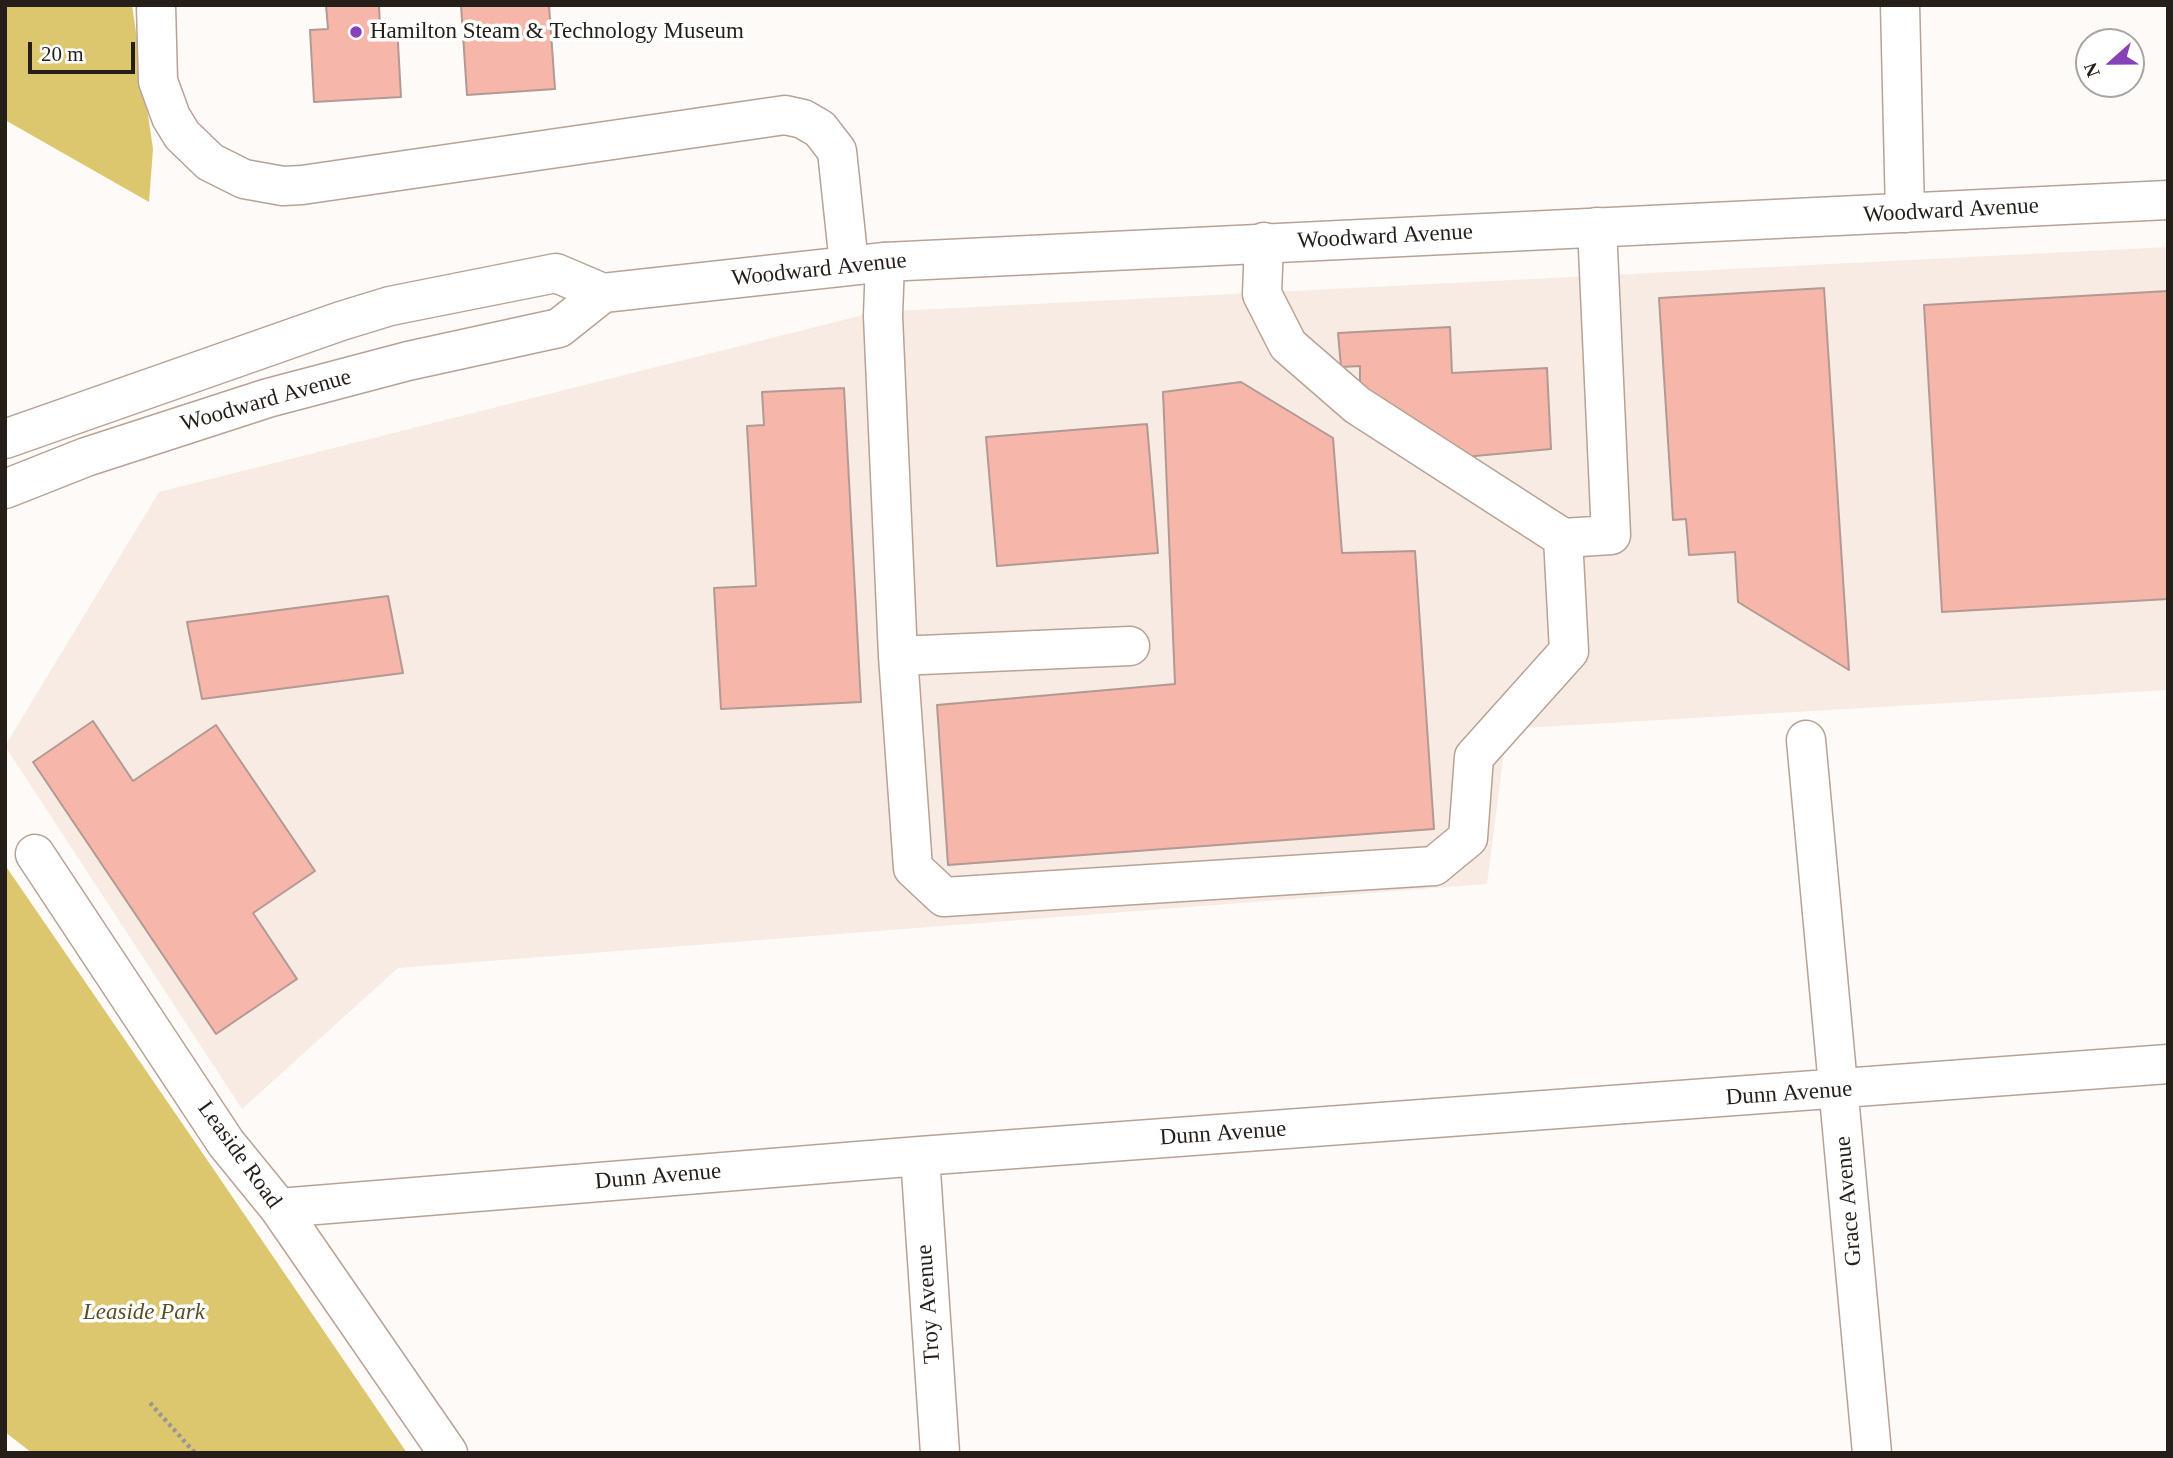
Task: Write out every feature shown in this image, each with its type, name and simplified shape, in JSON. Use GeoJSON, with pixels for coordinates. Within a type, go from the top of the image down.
{"type":"FeatureCollection","features":[{"type":"Feature","properties":{"kind":"street"},"geometry":{"type":"LineString","coordinates":[[156,5],[158,81],[171,117],[194,149],[226,172],[244,179],[283,186],[302,185],[785,115],[803,119],[820,129],[837,151],[883,316],[898,656],[913,868],[944,897],[1434,866],[1468,838],[1475,757],[1569,651],[1563,538]]}},
{"type":"Feature","properties":{"kind":"street"},"geometry":{"type":"LineString","coordinates":[[1900,5],[1905,213]]}},
{"type":"Feature","properties":{"kind":"street","name":"Woodward Avenue"},"geometry":{"type":"LineString","coordinates":[[5,439],[390,306],[556,273],[603,293],[867,263],[2168,200]]}},
{"type":"Feature","properties":{"kind":"street"},"geometry":{"type":"LineString","coordinates":[[1264,242],[1262,293],[1289,345],[1357,405],[1563,538],[1611,535],[1597,228]]}},
{"type":"Feature","properties":{"kind":"street","name":"Woodward Avenue"},"geometry":{"type":"LineString","coordinates":[[5,489],[86,457],[268,398],[408,361],[559,327],[603,293]]}},
{"type":"Feature","properties":{"kind":"street"},"geometry":{"type":"LineString","coordinates":[[898,656],[1130,646]]}},
{"type":"Feature","properties":{"kind":"street","name":"Grace Avenue"},"geometry":{"type":"LineString","coordinates":[[1806,740],[1872,1453]]}},
{"type":"Feature","properties":{"kind":"street","name":"Leaside Road"},"geometry":{"type":"LineString","coordinates":[[35,854],[226,1143],[279,1209],[448,1453]]}},
{"type":"Feature","properties":{"kind":"street","name":"Dunn Avenue"},"geometry":{"type":"LineString","coordinates":[[279,1209],[920,1156],[2168,1064]]}},
{"type":"Feature","properties":{"kind":"street","name":"Troy Avenue"},"geometry":{"type":"LineString","coordinates":[[920,1156],[940,1453]]}},
{"type":"Feature","properties":{"kind":"path"},"geometry":{"type":"LineString","coordinates":[[150,1404],[195,1453]]}},
{"type":"Feature","properties":{"kind":"shaded area"},"geometry":{"type":"Polygon","coordinates":[[[2168,247],[2168,690],[1507,729],[1487,884],[398,968],[242,1109],[5,746],[159,492],[875,312],[2168,247]]]}},
{"type":"Feature","properties":{"kind":"green space"},"geometry":{"type":"Polygon","coordinates":[[[5,5],[132,5],[153,149],[149,202],[5,120],[5,5]]]}},
{"type":"Feature","properties":{"kind":"green space","name":"Leaside Park"},"geometry":{"type":"Polygon","coordinates":[[[5,865],[407,1453],[32,1453],[5,1432],[5,865]]]}},
{"type":"Feature","properties":{"kind":"building"},"geometry":{"type":"Polygon","coordinates":[[[326,5],[379,5],[380,26],[397,25],[401,97],[314,102],[310,30],[328,29],[326,5]]]}},
{"type":"Feature","properties":{"kind":"building"},"geometry":{"type":"Polygon","coordinates":[[[461,5],[549,5],[555,89],[467,95],[461,5]]]}},
{"type":"Feature","properties":{"kind":"building"},"geometry":{"type":"Polygon","coordinates":[[[1824,288],[1849,670],[1738,602],[1735,552],[1689,555],[1686,519],[1673,520],[1659,298],[1824,288]]]}},
{"type":"Feature","properties":{"kind":"building"},"geometry":{"type":"Polygon","coordinates":[[[2168,291],[2168,599],[1942,612],[1924,305],[2168,291]]]}},
{"type":"Feature","properties":{"kind":"building"},"geometry":{"type":"Polygon","coordinates":[[[1450,327],[1452,373],[1547,368],[1551,449],[1464,457],[1360,385],[1360,366],[1341,367],[1338,333],[1450,327]]]}},
{"type":"Feature","properties":{"kind":"building"},"geometry":{"type":"Polygon","coordinates":[[[1241,382],[1333,438],[1342,553],[1415,551],[1434,829],[948,865],[937,705],[1175,684],[1163,392],[1241,382]]]}},
{"type":"Feature","properties":{"kind":"building"},"geometry":{"type":"Polygon","coordinates":[[[844,388],[861,702],[721,709],[714,588],[756,586],[747,426],[764,425],[762,392],[844,388]]]}},
{"type":"Feature","properties":{"kind":"building"},"geometry":{"type":"Polygon","coordinates":[[[1147,424],[1158,553],[997,566],[986,437],[1147,424]]]}},
{"type":"Feature","properties":{"kind":"building"},"geometry":{"type":"Polygon","coordinates":[[[388,596],[403,673],[202,699],[187,622],[388,596]]]}},
{"type":"Feature","properties":{"kind":"building"},"geometry":{"type":"Polygon","coordinates":[[[93,721],[133,781],[216,725],[315,871],[253,913],[297,979],[216,1034],[33,762],[93,721]]]}},
{"type":"Feature","properties":{"kind":"place","name":"Hamilton Steam & Technology Museum"},"geometry":{"type":"Point","coordinates":[356,32]}}]}
